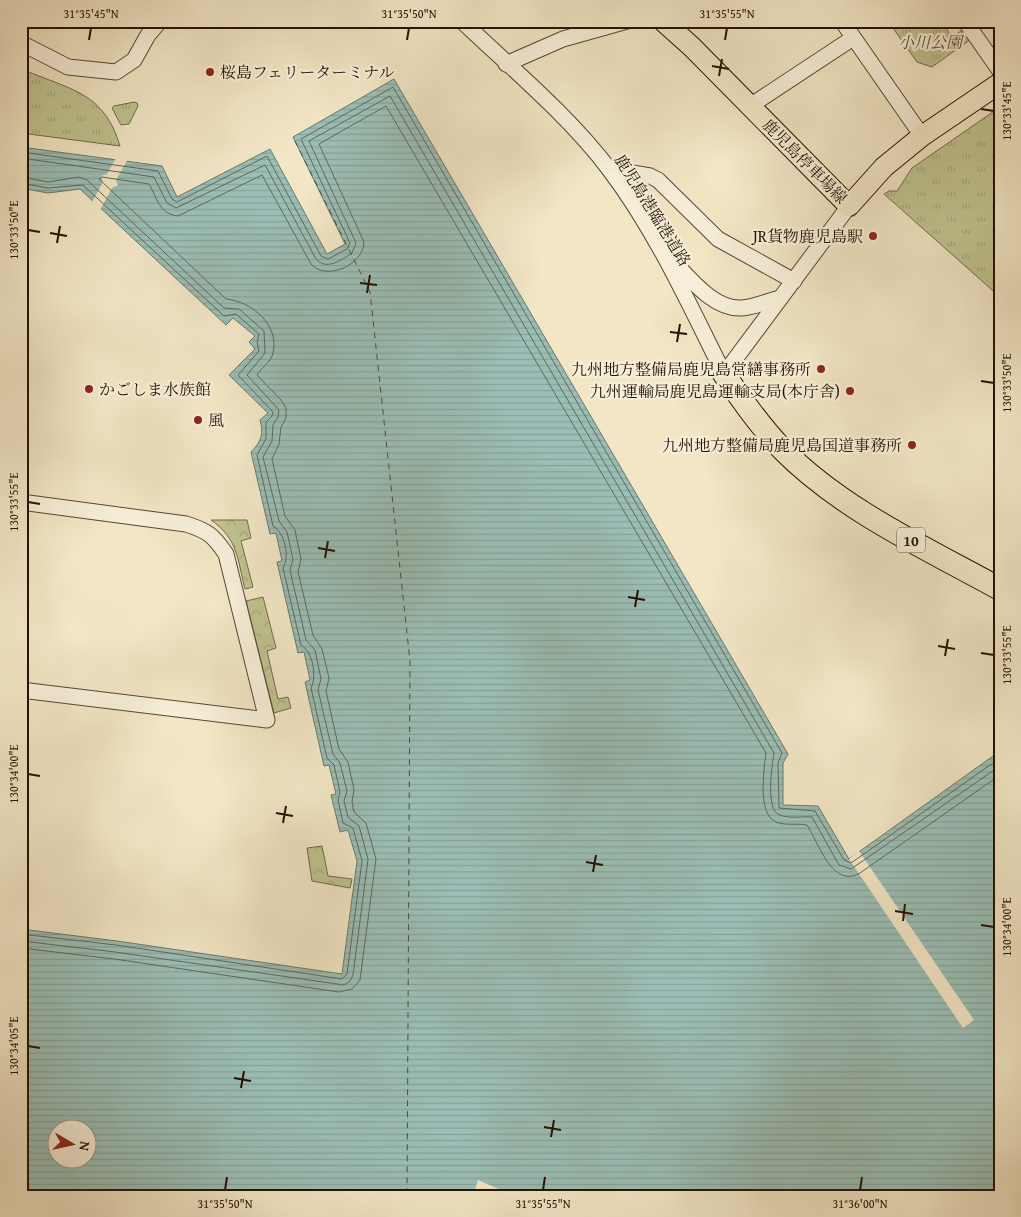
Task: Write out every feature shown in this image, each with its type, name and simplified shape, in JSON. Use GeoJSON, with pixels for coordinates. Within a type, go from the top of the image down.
{"type":"FeatureCollection","features":[{"type":"Feature","properties":{"kind":"highway","name":"10"},"geometry":{"type":"LineString","coordinates":[[724,374],[768,434],[800,465],[858,509],[1000,589]]}},
{"type":"Feature","properties":{"kind":"main road","name":"鹿児島停車場線"},"geometry":{"type":"LineString","coordinates":[[663,21],[849,206],[884,167],[922,136],[1000,83]]}},
{"type":"Feature","properties":{"kind":"street"},"geometry":{"type":"LineString","coordinates":[[21,43],[68,67],[116,72],[128,66],[134,60],[148,35],[160,21]]}},
{"type":"Feature","properties":{"kind":"street","name":"鹿児島港臨港道路"},"geometry":{"type":"LineString","coordinates":[[462,21],[580,134],[609,169],[660,248],[724,374]]}},
{"type":"Feature","properties":{"kind":"street"},"geometry":{"type":"LineString","coordinates":[[506,64],[562,39],[626,21]]}},
{"type":"Feature","properties":{"kind":"street"},"geometry":{"type":"LineString","coordinates":[[965,21],[1000,71]]}},
{"type":"Feature","properties":{"kind":"street"},"geometry":{"type":"LineString","coordinates":[[750,106],[849,27],[922,136]]}},
{"type":"Feature","properties":{"kind":"street"},"geometry":{"type":"LineString","coordinates":[[609,169],[650,176],[658,180],[718,239],[794,281]]}},
{"type":"Feature","properties":{"kind":"street"},"geometry":{"type":"LineString","coordinates":[[724,374],[849,206]]}},
{"type":"Feature","properties":{"kind":"street"},"geometry":{"type":"LineString","coordinates":[[660,248],[699,287],[731,308],[744,308],[780,298]]}},
{"type":"Feature","properties":{"kind":"street"},"geometry":{"type":"LineString","coordinates":[[21,502],[186,524],[205,530],[215,538],[226,554],[267,720],[21,690]]}},
{"type":"Feature","properties":{"kind":"green space","name":"小川公園"},"geometry":{"type":"Polygon","coordinates":[[[888,21],[941,21],[952,37],[964,29],[971,39],[932,67],[917,62],[888,21]]]}},
{"type":"Feature","properties":{"kind":"green space"},"geometry":{"type":"Polygon","coordinates":[[[24,70],[84,95],[95,103],[105,114],[120,146],[21,133],[21,71],[24,70]]]}},
{"type":"Feature","properties":{"kind":"green space"},"geometry":{"type":"Polygon","coordinates":[[[134,102],[138,106],[129,124],[121,125],[112,108],[134,102]]]}},
{"type":"Feature","properties":{"kind":"green space"},"geometry":{"type":"Polygon","coordinates":[[[1000,107],[1000,297],[884,194],[889,191],[897,191],[912,168],[1000,107]]]}},
{"type":"Feature","properties":{"kind":"green space"},"geometry":{"type":"Polygon","coordinates":[[[211,520],[247,520],[251,538],[241,541],[253,587],[245,589],[232,542],[227,534],[211,520]]]}},
{"type":"Feature","properties":{"kind":"green space"},"geometry":{"type":"Polygon","coordinates":[[[263,597],[276,648],[267,651],[278,699],[288,697],[291,708],[274,713],[246,601],[263,597]]]}},
{"type":"Feature","properties":{"kind":"green space"},"geometry":{"type":"Polygon","coordinates":[[[322,846],[328,876],[352,879],[350,888],[312,881],[307,848],[322,846]]]}},
{"type":"Feature","properties":{"kind":"water"},"geometry":{"type":"Polygon","coordinates":[[[394,79],[788,754],[783,763],[783,805],[818,806],[849,859],[1000,751],[1000,1196],[21,1196],[21,929],[342,974],[357,861],[348,830],[340,832],[331,795],[336,794],[329,765],[324,766],[305,682],[310,680],[304,652],[298,653],[277,562],[282,561],[276,533],[270,534],[251,452],[261,438],[260,420],[268,413],[229,375],[255,349],[249,342],[255,336],[233,318],[226,325],[80,189],[48,193],[21,188],[21,147],[162,166],[177,197],[270,149],[327,254],[345,244],[293,137],[394,79]]]}},
{"type":"Feature","properties":{"kind":"pier"},"geometry":{"type":"Polygon","coordinates":[[[116,158],[128,159],[116,180],[118,185],[112,188],[100,210],[92,202],[103,182],[101,176],[107,174],[116,158]]]}},
{"type":"Feature","properties":{"kind":"pier"},"geometry":{"type":"Polygon","coordinates":[[[859,851],[974,1020],[963,1028],[849,859],[859,851]]]}},
{"type":"Feature","properties":{"kind":"pier"},"geometry":{"type":"Polygon","coordinates":[[[478,1180],[513,1195],[473,1196],[478,1180]]]}},
{"type":"Feature","properties":{"kind":"ferry route"},"geometry":{"type":"LineString","coordinates":[[295,141],[370,292],[410,661],[407,1196]]}},
{"type":"Feature","properties":{"kind":"place","name":"桜島フェリーターミナル"},"geometry":{"type":"Point","coordinates":[210,72]}},
{"type":"Feature","properties":{"kind":"place","name":"JR貨物鹿児島駅"},"geometry":{"type":"Point","coordinates":[873,236]}},
{"type":"Feature","properties":{"kind":"place","name":"九州地方整備局鹿児島営繕事務所"},"geometry":{"type":"Point","coordinates":[821,369]}},
{"type":"Feature","properties":{"kind":"place","name":"かごしま水族館"},"geometry":{"type":"Point","coordinates":[89,389]}},
{"type":"Feature","properties":{"kind":"place","name":"九州運輸局鹿児島運輸支局(本庁舎)"},"geometry":{"type":"Point","coordinates":[850,391]}},
{"type":"Feature","properties":{"kind":"place","name":"風"},"geometry":{"type":"Point","coordinates":[198,420]}},
{"type":"Feature","properties":{"kind":"place","name":"九州地方整備局鹿児島国道事務所"},"geometry":{"type":"Point","coordinates":[912,445]}}]}
